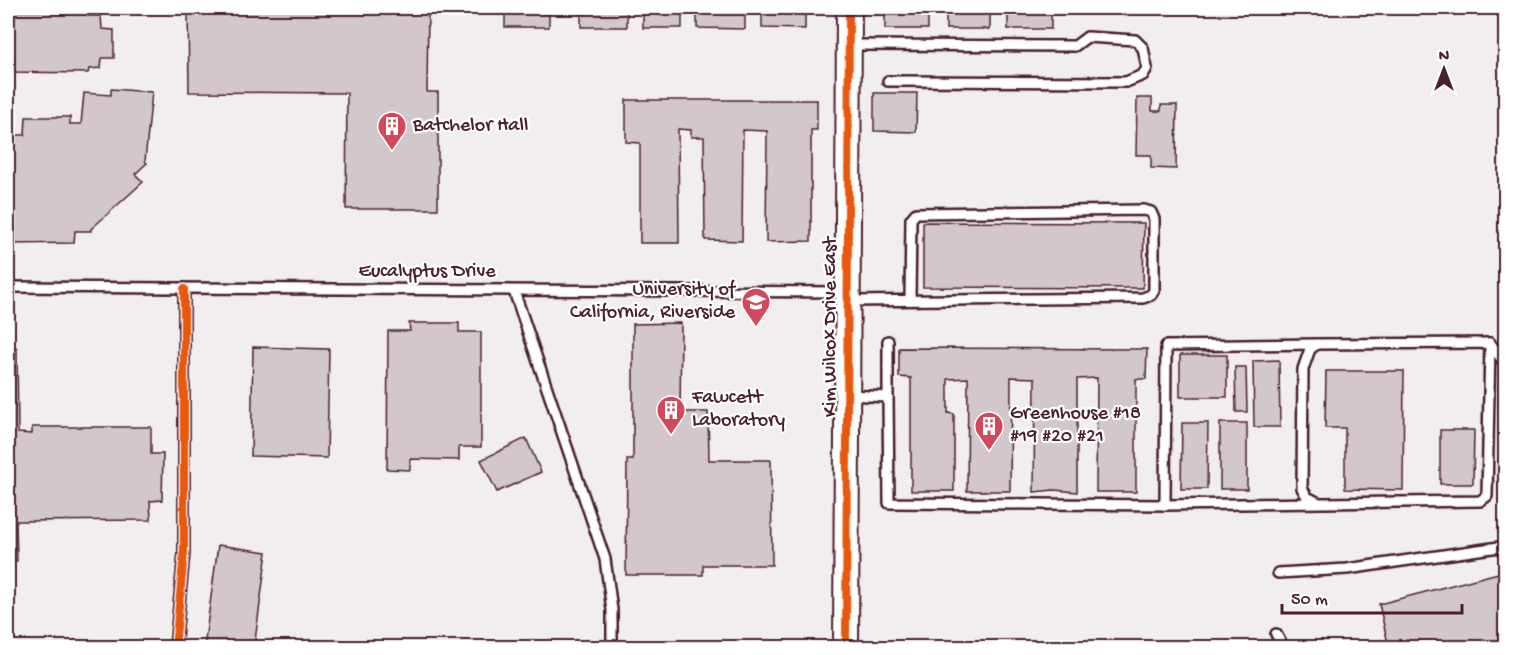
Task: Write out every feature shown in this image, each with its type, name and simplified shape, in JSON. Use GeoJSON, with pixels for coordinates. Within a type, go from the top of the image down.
{"type":"FeatureCollection","features":[{"type":"Feature","properties":{"kind":"street","name":"Kim Wilcox Drive East"},"geometry":{"type":"LineString","coordinates":[[846,648],[849,8]]}},
{"type":"Feature","properties":{"kind":"lane"},"geometry":{"type":"LineString","coordinates":[[1498,8],[1506,15]]}},
{"type":"Feature","properties":{"kind":"lane"},"geometry":{"type":"LineString","coordinates":[[850,45],[1075,46],[1087,37],[1135,40],[1143,48],[1147,68],[1143,75],[1126,82],[888,81]]}},
{"type":"Feature","properties":{"kind":"lane","name":"Eucalyptus Drive"},"geometry":{"type":"LineString","coordinates":[[8,287],[514,291],[910,300],[1143,298],[1151,295],[1154,290],[1155,219],[1151,212],[1143,210],[916,213],[911,219],[910,300]]}},
{"type":"Feature","properties":{"kind":"lane"},"geometry":{"type":"LineString","coordinates":[[175,648],[184,553],[184,289]]}},
{"type":"Feature","properties":{"kind":"lane"},"geometry":{"type":"LineString","coordinates":[[514,291],[605,559],[612,610],[612,648]]}},
{"type":"Feature","properties":{"kind":"lane"},"geometry":{"type":"LineString","coordinates":[[888,341],[889,503],[1166,505],[1480,501],[1487,496],[1490,343]]}},
{"type":"Feature","properties":{"kind":"lane"},"geometry":{"type":"LineString","coordinates":[[1166,505],[1166,345],[1490,343]]}},
{"type":"Feature","properties":{"kind":"lane"},"geometry":{"type":"LineString","coordinates":[[1490,343],[1506,365]]}},
{"type":"Feature","properties":{"kind":"lane"},"geometry":{"type":"LineString","coordinates":[[1317,344],[1310,350],[1303,369],[1302,476],[1302,488],[1307,497],[1317,502]]}},
{"type":"Feature","properties":{"kind":"lane"},"geometry":{"type":"LineString","coordinates":[[847,395],[888,397]]}},
{"type":"Feature","properties":{"kind":"lane"},"geometry":{"type":"LineString","coordinates":[[1278,573],[1347,569],[1506,546]]}},
{"type":"Feature","properties":{"kind":"lane"},"geometry":{"type":"LineString","coordinates":[[1276,634],[1284,648]]}},
{"type":"Feature","properties":{"kind":"shaded area","name":"University of California, Riverside"},"geometry":{"type":"Polygon","coordinates":[[[8,8],[1505,8],[1505,647],[8,647],[8,8]]]}},
{"type":"Feature","properties":{"kind":"building","name":"Batchelor Hall"},"geometry":{"type":"Polygon","coordinates":[[[188,8],[428,8],[427,92],[438,92],[438,209],[346,209],[347,93],[189,92],[188,8]]]}},
{"type":"Feature","properties":{"kind":"building"},"geometry":{"type":"Polygon","coordinates":[[[505,8],[549,8],[549,27],[505,27],[505,8]]]}},
{"type":"Feature","properties":{"kind":"building"},"geometry":{"type":"Polygon","coordinates":[[[581,8],[627,8],[627,27],[581,27],[581,8]]]}},
{"type":"Feature","properties":{"kind":"building"},"geometry":{"type":"Polygon","coordinates":[[[643,8],[682,8],[682,28],[643,28],[643,8]]]}},
{"type":"Feature","properties":{"kind":"building"},"geometry":{"type":"Polygon","coordinates":[[[706,8],[745,8],[745,29],[697,28],[697,12],[706,12],[706,8]]]}},
{"type":"Feature","properties":{"kind":"building"},"geometry":{"type":"Polygon","coordinates":[[[762,8],[805,8],[805,29],[762,28],[762,8]]]}},
{"type":"Feature","properties":{"kind":"building"},"geometry":{"type":"Polygon","coordinates":[[[885,8],[928,8],[928,29],[885,29],[885,8]]]}},
{"type":"Feature","properties":{"kind":"building"},"geometry":{"type":"Polygon","coordinates":[[[946,8],[990,8],[990,29],[946,29],[946,8]]]}},
{"type":"Feature","properties":{"kind":"building"},"geometry":{"type":"Polygon","coordinates":[[[1008,8],[1051,8],[1051,29],[1008,29],[1008,8]]]}},
{"type":"Feature","properties":{"kind":"building"},"geometry":{"type":"Polygon","coordinates":[[[8,11],[89,11],[89,16],[101,16],[102,29],[114,30],[114,58],[102,58],[101,68],[89,69],[88,73],[8,72],[8,11]]]}},
{"type":"Feature","properties":{"kind":"building"},"geometry":{"type":"Polygon","coordinates":[[[111,89],[152,92],[145,161],[147,163],[135,174],[143,182],[91,231],[75,231],[74,243],[8,244],[8,135],[25,135],[26,117],[70,117],[70,124],[81,124],[84,93],[111,95],[111,89]]]}},
{"type":"Feature","properties":{"kind":"building"},"geometry":{"type":"Polygon","coordinates":[[[874,93],[917,93],[916,132],[874,131],[874,93]]]}},
{"type":"Feature","properties":{"kind":"building"},"geometry":{"type":"Polygon","coordinates":[[[1137,98],[1152,98],[1152,111],[1161,111],[1161,105],[1177,105],[1176,169],[1151,168],[1151,155],[1136,155],[1137,98]]]}},
{"type":"Feature","properties":{"kind":"building"},"geometry":{"type":"Polygon","coordinates":[[[626,100],[817,100],[817,130],[811,130],[811,241],[766,242],[767,131],[743,130],[742,241],[705,240],[704,137],[691,137],[691,130],[678,129],[679,243],[640,243],[640,143],[626,142],[626,100]]]}},
{"type":"Feature","properties":{"kind":"building"},"geometry":{"type":"Polygon","coordinates":[[[923,222],[1144,223],[1143,288],[923,287],[923,222]]]}},
{"type":"Feature","properties":{"kind":"building"},"geometry":{"type":"Polygon","coordinates":[[[409,323],[459,323],[459,332],[481,332],[481,447],[459,447],[459,460],[410,459],[410,470],[387,469],[388,331],[410,331],[409,323]]]}},
{"type":"Feature","properties":{"kind":"building","name":"Fawcett Laboratory"},"geometry":{"type":"Polygon","coordinates":[[[681,323],[680,412],[708,412],[709,460],[771,460],[772,565],[703,565],[703,575],[626,575],[627,460],[633,460],[633,324],[681,323]]]}},
{"type":"Feature","properties":{"kind":"building"},"geometry":{"type":"Polygon","coordinates":[[[253,347],[329,349],[327,458],[251,456],[253,347]]]}},
{"type":"Feature","properties":{"kind":"building"},"geometry":{"type":"Polygon","coordinates":[[[8,348],[17,348],[18,433],[32,434],[32,427],[151,427],[151,454],[163,454],[162,500],[150,501],[151,520],[16,521],[17,561],[8,561],[8,348]]]}},
{"type":"Feature","properties":{"kind":"building","name":"Greenhouse #18 #19 #20 #21"},"geometry":{"type":"Polygon","coordinates":[[[899,348],[1147,349],[1146,379],[1136,379],[1136,492],[1096,492],[1097,378],[1077,379],[1077,492],[1054,490],[1034,492],[1035,378],[1011,377],[1010,491],[967,491],[968,378],[948,379],[948,413],[954,414],[954,491],[911,491],[911,378],[899,377],[899,348]]]}},
{"type":"Feature","properties":{"kind":"building"},"geometry":{"type":"Polygon","coordinates":[[[1180,355],[1227,355],[1227,397],[1180,397],[1180,355]]]}},
{"type":"Feature","properties":{"kind":"building"},"geometry":{"type":"Polygon","coordinates":[[[1279,360],[1280,427],[1254,427],[1253,361],[1279,360]]]}},
{"type":"Feature","properties":{"kind":"building"},"geometry":{"type":"Polygon","coordinates":[[[1235,367],[1246,367],[1247,412],[1236,412],[1235,367]]]}},
{"type":"Feature","properties":{"kind":"building"},"geometry":{"type":"Polygon","coordinates":[[[1326,371],[1404,371],[1403,490],[1345,489],[1345,428],[1325,428],[1326,371]]]}},
{"type":"Feature","properties":{"kind":"building"},"geometry":{"type":"Polygon","coordinates":[[[1182,423],[1208,423],[1207,489],[1181,489],[1182,423]]]}},
{"type":"Feature","properties":{"kind":"building"},"geometry":{"type":"Polygon","coordinates":[[[1220,423],[1247,423],[1247,489],[1220,489],[1220,423]]]}},
{"type":"Feature","properties":{"kind":"building"},"geometry":{"type":"Polygon","coordinates":[[[1440,430],[1474,430],[1473,484],[1440,484],[1440,430]]]}},
{"type":"Feature","properties":{"kind":"building"},"geometry":{"type":"Polygon","coordinates":[[[526,438],[541,472],[497,492],[481,460],[526,438]]]}},
{"type":"Feature","properties":{"kind":"building"},"geometry":{"type":"Polygon","coordinates":[[[218,545],[267,552],[254,648],[204,648],[218,545]]]}},
{"type":"Feature","properties":{"kind":"building"},"geometry":{"type":"Polygon","coordinates":[[[1506,571],[1506,642],[1482,648],[1389,648],[1379,604],[1506,571]]]}},
{"type":"Feature","properties":{"kind":"cycle path"},"geometry":{"type":"LineString","coordinates":[[846,648],[849,8]]}},
{"type":"Feature","properties":{"kind":"cycle path"},"geometry":{"type":"LineString","coordinates":[[175,648],[184,553],[184,289]]}},
{"type":"Feature","properties":{"kind":"place","name":"Batchelor Hall"},"geometry":{"type":"Point","coordinates":[392,152]}},
{"type":"Feature","properties":{"kind":"place","name":"University of California, Riverside"},"geometry":{"type":"Point","coordinates":[756,328]}},
{"type":"Feature","properties":{"kind":"place","name":"Fawcett Laboratory"},"geometry":{"type":"Point","coordinates":[671,436]}},
{"type":"Feature","properties":{"kind":"place","name":"Greenhouse #18 #19 #20 #21"},"geometry":{"type":"Point","coordinates":[989,452]}}]}
